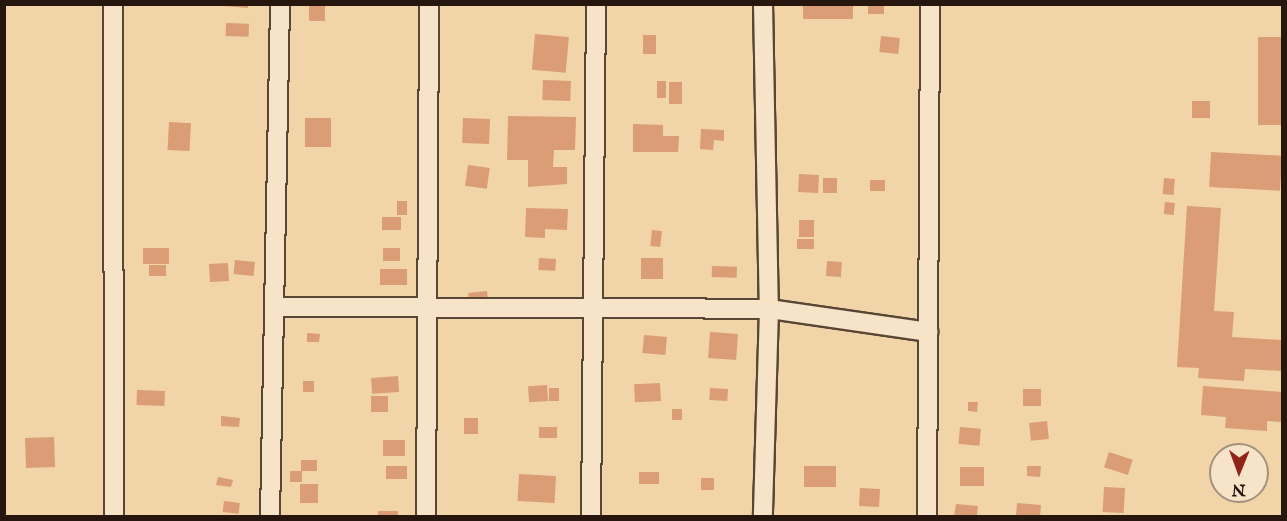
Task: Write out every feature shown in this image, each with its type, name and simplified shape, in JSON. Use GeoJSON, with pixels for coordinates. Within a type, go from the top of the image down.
{"type":"FeatureCollection","features":[{"type":"Feature","properties":{"kind":"street"},"geometry":{"type":"LineString","coordinates":[[113,4],[114,516]]}},
{"type":"Feature","properties":{"kind":"street"},"geometry":{"type":"LineString","coordinates":[[270,516],[280,4]]}},
{"type":"Feature","properties":{"kind":"street"},"geometry":{"type":"LineString","coordinates":[[426,516],[429,4]]}},
{"type":"Feature","properties":{"kind":"street"},"geometry":{"type":"LineString","coordinates":[[591,516],[596,4]]}},
{"type":"Feature","properties":{"kind":"street"},"geometry":{"type":"LineString","coordinates":[[763,4],[769,309],[763,516]]}},
{"type":"Feature","properties":{"kind":"street"},"geometry":{"type":"LineString","coordinates":[[927,516],[930,4]]}},
{"type":"Feature","properties":{"kind":"street"},"geometry":{"type":"LineString","coordinates":[[274,307],[593,311],[769,309],[928,332]]}},
{"type":"Feature","properties":{"kind":"building"},"geometry":{"type":"Polygon","coordinates":[[[223,4],[248,4],[248,8],[223,6],[223,4]]]}},
{"type":"Feature","properties":{"kind":"building"},"geometry":{"type":"Polygon","coordinates":[[[309,4],[325,4],[325,21],[309,21],[309,4]]]}},
{"type":"Feature","properties":{"kind":"building"},"geometry":{"type":"Polygon","coordinates":[[[803,4],[853,4],[853,19],[803,19],[803,4]]]}},
{"type":"Feature","properties":{"kind":"building"},"geometry":{"type":"Polygon","coordinates":[[[868,4],[884,4],[884,14],[868,14],[868,4]]]}},
{"type":"Feature","properties":{"kind":"building"},"geometry":{"type":"Polygon","coordinates":[[[226,23],[249,24],[249,37],[226,36],[226,23]]]}},
{"type":"Feature","properties":{"kind":"building"},"geometry":{"type":"Polygon","coordinates":[[[535,34],[569,37],[566,73],[532,70],[535,34]]]}},
{"type":"Feature","properties":{"kind":"building"},"geometry":{"type":"Polygon","coordinates":[[[643,35],[656,35],[656,54],[643,54],[643,35]]]}},
{"type":"Feature","properties":{"kind":"building"},"geometry":{"type":"Polygon","coordinates":[[[881,36],[900,38],[898,54],[879,52],[881,36]]]}},
{"type":"Feature","properties":{"kind":"building"},"geometry":{"type":"Polygon","coordinates":[[[1258,37],[1282,37],[1282,125],[1258,125],[1258,37]]]}},
{"type":"Feature","properties":{"kind":"building"},"geometry":{"type":"Polygon","coordinates":[[[543,80],[571,81],[570,101],[542,100],[543,80]]]}},
{"type":"Feature","properties":{"kind":"building"},"geometry":{"type":"Polygon","coordinates":[[[657,81],[666,81],[666,98],[657,98],[657,81]]]}},
{"type":"Feature","properties":{"kind":"building"},"geometry":{"type":"Polygon","coordinates":[[[669,82],[682,82],[682,104],[669,104],[669,82]]]}},
{"type":"Feature","properties":{"kind":"building"},"geometry":{"type":"Polygon","coordinates":[[[1192,101],[1210,101],[1210,118],[1192,118],[1192,101]]]}},
{"type":"Feature","properties":{"kind":"building"},"geometry":{"type":"Polygon","coordinates":[[[508,116],[576,117],[575,150],[554,150],[553,167],[567,167],[567,184],[528,187],[528,160],[507,160],[508,116]]]}},
{"type":"Feature","properties":{"kind":"building"},"geometry":{"type":"Polygon","coordinates":[[[305,118],[331,118],[331,147],[305,147],[305,118]]]}},
{"type":"Feature","properties":{"kind":"building"},"geometry":{"type":"Polygon","coordinates":[[[463,118],[490,119],[489,144],[462,143],[463,118]]]}},
{"type":"Feature","properties":{"kind":"building"},"geometry":{"type":"Polygon","coordinates":[[[169,122],[191,123],[190,151],[168,150],[169,122]]]}},
{"type":"Feature","properties":{"kind":"building"},"geometry":{"type":"Polygon","coordinates":[[[633,124],[663,125],[663,136],[679,136],[678,152],[633,152],[633,124]]]}},
{"type":"Feature","properties":{"kind":"building"},"geometry":{"type":"Polygon","coordinates":[[[701,129],[724,130],[724,141],[714,140],[713,150],[700,149],[701,129]]]}},
{"type":"Feature","properties":{"kind":"building"},"geometry":{"type":"Polygon","coordinates":[[[1211,152],[1282,156],[1280,191],[1209,187],[1211,152]]]}},
{"type":"Feature","properties":{"kind":"building"},"geometry":{"type":"Polygon","coordinates":[[[468,165],[490,168],[487,189],[465,186],[468,165]]]}},
{"type":"Feature","properties":{"kind":"building"},"geometry":{"type":"Polygon","coordinates":[[[799,174],[819,175],[818,193],[798,192],[799,174]]]}},
{"type":"Feature","properties":{"kind":"building"},"geometry":{"type":"Polygon","coordinates":[[[823,178],[837,178],[837,193],[823,193],[823,178]]]}},
{"type":"Feature","properties":{"kind":"building"},"geometry":{"type":"Polygon","coordinates":[[[1164,178],[1175,179],[1174,195],[1163,194],[1164,178]]]}},
{"type":"Feature","properties":{"kind":"building"},"geometry":{"type":"Polygon","coordinates":[[[870,180],[885,180],[885,191],[870,191],[870,180]]]}},
{"type":"Feature","properties":{"kind":"building"},"geometry":{"type":"Polygon","coordinates":[[[397,201],[407,201],[407,215],[397,215],[397,201]]]}},
{"type":"Feature","properties":{"kind":"building"},"geometry":{"type":"Polygon","coordinates":[[[1165,202],[1175,203],[1174,215],[1164,214],[1165,202]]]}},
{"type":"Feature","properties":{"kind":"building"},"geometry":{"type":"Polygon","coordinates":[[[1187,206],[1221,208],[1214,311],[1234,312],[1232,337],[1282,340],[1282,371],[1245,369],[1244,381],[1198,378],[1199,368],[1177,367],[1187,206]]]}},
{"type":"Feature","properties":{"kind":"building"},"geometry":{"type":"Polygon","coordinates":[[[526,208],[568,209],[567,230],[545,229],[545,238],[525,237],[526,208]]]}},
{"type":"Feature","properties":{"kind":"building"},"geometry":{"type":"Polygon","coordinates":[[[382,217],[401,217],[401,230],[382,230],[382,217]]]}},
{"type":"Feature","properties":{"kind":"building"},"geometry":{"type":"Polygon","coordinates":[[[799,220],[814,220],[814,237],[799,237],[799,220]]]}},
{"type":"Feature","properties":{"kind":"building"},"geometry":{"type":"Polygon","coordinates":[[[652,230],[662,231],[660,247],[650,246],[652,230]]]}},
{"type":"Feature","properties":{"kind":"building"},"geometry":{"type":"Polygon","coordinates":[[[797,239],[814,239],[814,249],[797,249],[797,239]]]}},
{"type":"Feature","properties":{"kind":"building"},"geometry":{"type":"Polygon","coordinates":[[[143,248],[169,248],[169,264],[143,264],[143,248]]]}},
{"type":"Feature","properties":{"kind":"building"},"geometry":{"type":"Polygon","coordinates":[[[383,248],[400,248],[400,261],[383,261],[383,248]]]}},
{"type":"Feature","properties":{"kind":"building"},"geometry":{"type":"Polygon","coordinates":[[[539,258],[556,259],[555,271],[538,270],[539,258]]]}},
{"type":"Feature","properties":{"kind":"building"},"geometry":{"type":"Polygon","coordinates":[[[641,258],[663,258],[663,279],[641,279],[641,258]]]}},
{"type":"Feature","properties":{"kind":"building"},"geometry":{"type":"Polygon","coordinates":[[[235,260],[255,262],[253,276],[234,274],[235,260]]]}},
{"type":"Feature","properties":{"kind":"building"},"geometry":{"type":"Polygon","coordinates":[[[827,261],[842,262],[841,277],[826,276],[827,261]]]}},
{"type":"Feature","properties":{"kind":"building"},"geometry":{"type":"Polygon","coordinates":[[[228,263],[229,281],[210,282],[209,264],[228,263]]]}},
{"type":"Feature","properties":{"kind":"building"},"geometry":{"type":"Polygon","coordinates":[[[149,265],[166,265],[166,276],[149,276],[149,265]]]}},
{"type":"Feature","properties":{"kind":"building"},"geometry":{"type":"Polygon","coordinates":[[[712,266],[737,267],[737,278],[712,277],[712,266]]]}},
{"type":"Feature","properties":{"kind":"building"},"geometry":{"type":"Polygon","coordinates":[[[380,269],[407,269],[407,285],[380,285],[380,269]]]}},
{"type":"Feature","properties":{"kind":"building"},"geometry":{"type":"Polygon","coordinates":[[[487,291],[489,310],[470,312],[468,293],[487,291]]]}},
{"type":"Feature","properties":{"kind":"building"},"geometry":{"type":"Polygon","coordinates":[[[710,332],[738,334],[736,360],[708,358],[710,332]]]}},
{"type":"Feature","properties":{"kind":"building"},"geometry":{"type":"Polygon","coordinates":[[[307,333],[320,334],[319,342],[307,342],[307,333]]]}},
{"type":"Feature","properties":{"kind":"building"},"geometry":{"type":"Polygon","coordinates":[[[644,335],[667,337],[665,355],[642,353],[644,335]]]}},
{"type":"Feature","properties":{"kind":"building"},"geometry":{"type":"Polygon","coordinates":[[[398,376],[399,392],[372,394],[371,378],[398,376]]]}},
{"type":"Feature","properties":{"kind":"building"},"geometry":{"type":"Polygon","coordinates":[[[303,381],[314,381],[314,392],[303,392],[303,381]]]}},
{"type":"Feature","properties":{"kind":"building"},"geometry":{"type":"Polygon","coordinates":[[[660,383],[661,401],[635,402],[634,384],[660,383]]]}},
{"type":"Feature","properties":{"kind":"building"},"geometry":{"type":"Polygon","coordinates":[[[547,385],[548,401],[529,402],[528,386],[547,385]]]}},
{"type":"Feature","properties":{"kind":"building"},"geometry":{"type":"Polygon","coordinates":[[[1203,386],[1282,392],[1282,422],[1267,421],[1267,431],[1225,428],[1226,417],[1201,415],[1203,386]]]}},
{"type":"Feature","properties":{"kind":"building"},"geometry":{"type":"Polygon","coordinates":[[[549,388],[559,388],[559,401],[549,401],[549,388]]]}},
{"type":"Feature","properties":{"kind":"building"},"geometry":{"type":"Polygon","coordinates":[[[710,388],[728,389],[727,401],[709,400],[710,388]]]}},
{"type":"Feature","properties":{"kind":"building"},"geometry":{"type":"Polygon","coordinates":[[[1023,389],[1041,389],[1041,406],[1023,406],[1023,389]]]}},
{"type":"Feature","properties":{"kind":"building"},"geometry":{"type":"Polygon","coordinates":[[[137,390],[165,391],[164,406],[136,405],[137,390]]]}},
{"type":"Feature","properties":{"kind":"building"},"geometry":{"type":"Polygon","coordinates":[[[371,396],[388,396],[388,412],[371,412],[371,396]]]}},
{"type":"Feature","properties":{"kind":"building"},"geometry":{"type":"Polygon","coordinates":[[[968,402],[978,402],[977,412],[968,411],[968,402]]]}},
{"type":"Feature","properties":{"kind":"building"},"geometry":{"type":"Polygon","coordinates":[[[672,409],[682,409],[682,420],[672,420],[672,409]]]}},
{"type":"Feature","properties":{"kind":"building"},"geometry":{"type":"Polygon","coordinates":[[[221,416],[240,418],[239,427],[221,426],[221,416]]]}},
{"type":"Feature","properties":{"kind":"building"},"geometry":{"type":"Polygon","coordinates":[[[464,418],[478,418],[478,434],[464,434],[464,418]]]}},
{"type":"Feature","properties":{"kind":"building"},"geometry":{"type":"Polygon","coordinates":[[[1047,421],[1049,439],[1031,441],[1029,423],[1047,421]]]}},
{"type":"Feature","properties":{"kind":"building"},"geometry":{"type":"Polygon","coordinates":[[[539,427],[557,427],[557,438],[539,438],[539,427]]]}},
{"type":"Feature","properties":{"kind":"building"},"geometry":{"type":"Polygon","coordinates":[[[960,427],[981,429],[979,446],[959,444],[960,427]]]}},
{"type":"Feature","properties":{"kind":"building"},"geometry":{"type":"Polygon","coordinates":[[[54,437],[55,467],[26,468],[25,438],[54,437]]]}},
{"type":"Feature","properties":{"kind":"building"},"geometry":{"type":"Polygon","coordinates":[[[383,440],[405,440],[405,456],[383,456],[383,440]]]}},
{"type":"Feature","properties":{"kind":"building"},"geometry":{"type":"Polygon","coordinates":[[[1109,452],[1133,460],[1128,475],[1104,467],[1109,452]]]}},
{"type":"Feature","properties":{"kind":"building"},"geometry":{"type":"Polygon","coordinates":[[[301,460],[317,460],[317,471],[301,471],[301,460]]]}},
{"type":"Feature","properties":{"kind":"building"},"geometry":{"type":"Polygon","coordinates":[[[386,466],[407,466],[407,479],[386,479],[386,466]]]}},
{"type":"Feature","properties":{"kind":"building"},"geometry":{"type":"Polygon","coordinates":[[[804,466],[836,466],[836,487],[804,487],[804,466]]]}},
{"type":"Feature","properties":{"kind":"building"},"geometry":{"type":"Polygon","coordinates":[[[1027,466],[1041,466],[1040,477],[1027,476],[1027,466]]]}},
{"type":"Feature","properties":{"kind":"building"},"geometry":{"type":"Polygon","coordinates":[[[960,467],[984,467],[984,486],[960,486],[960,467]]]}},
{"type":"Feature","properties":{"kind":"building"},"geometry":{"type":"Polygon","coordinates":[[[290,471],[302,471],[302,482],[290,482],[290,471]]]}},
{"type":"Feature","properties":{"kind":"building"},"geometry":{"type":"Polygon","coordinates":[[[639,472],[659,472],[659,484],[639,484],[639,472]]]}},
{"type":"Feature","properties":{"kind":"building"},"geometry":{"type":"Polygon","coordinates":[[[519,474],[556,476],[555,503],[518,501],[519,474]]]}},
{"type":"Feature","properties":{"kind":"building"},"geometry":{"type":"Polygon","coordinates":[[[218,477],[233,480],[231,487],[216,485],[218,477]]]}},
{"type":"Feature","properties":{"kind":"building"},"geometry":{"type":"Polygon","coordinates":[[[701,478],[714,478],[714,490],[701,490],[701,478]]]}},
{"type":"Feature","properties":{"kind":"building"},"geometry":{"type":"Polygon","coordinates":[[[300,484],[318,484],[318,503],[300,503],[300,484]]]}},
{"type":"Feature","properties":{"kind":"building"},"geometry":{"type":"Polygon","coordinates":[[[1104,487],[1125,488],[1124,513],[1103,512],[1104,487]]]}},
{"type":"Feature","properties":{"kind":"building"},"geometry":{"type":"Polygon","coordinates":[[[860,488],[880,489],[879,507],[859,506],[860,488]]]}},
{"type":"Feature","properties":{"kind":"building"},"geometry":{"type":"Polygon","coordinates":[[[224,501],[240,503],[239,514],[223,512],[224,501]]]}},
{"type":"Feature","properties":{"kind":"building"},"geometry":{"type":"Polygon","coordinates":[[[1017,503],[1041,505],[1040,516],[1016,516],[1017,503]]]}},
{"type":"Feature","properties":{"kind":"building"},"geometry":{"type":"Polygon","coordinates":[[[956,504],[978,506],[977,516],[954,516],[956,504]]]}},
{"type":"Feature","properties":{"kind":"building"},"geometry":{"type":"Polygon","coordinates":[[[378,511],[398,511],[398,516],[378,516],[378,511]]]}}]}
